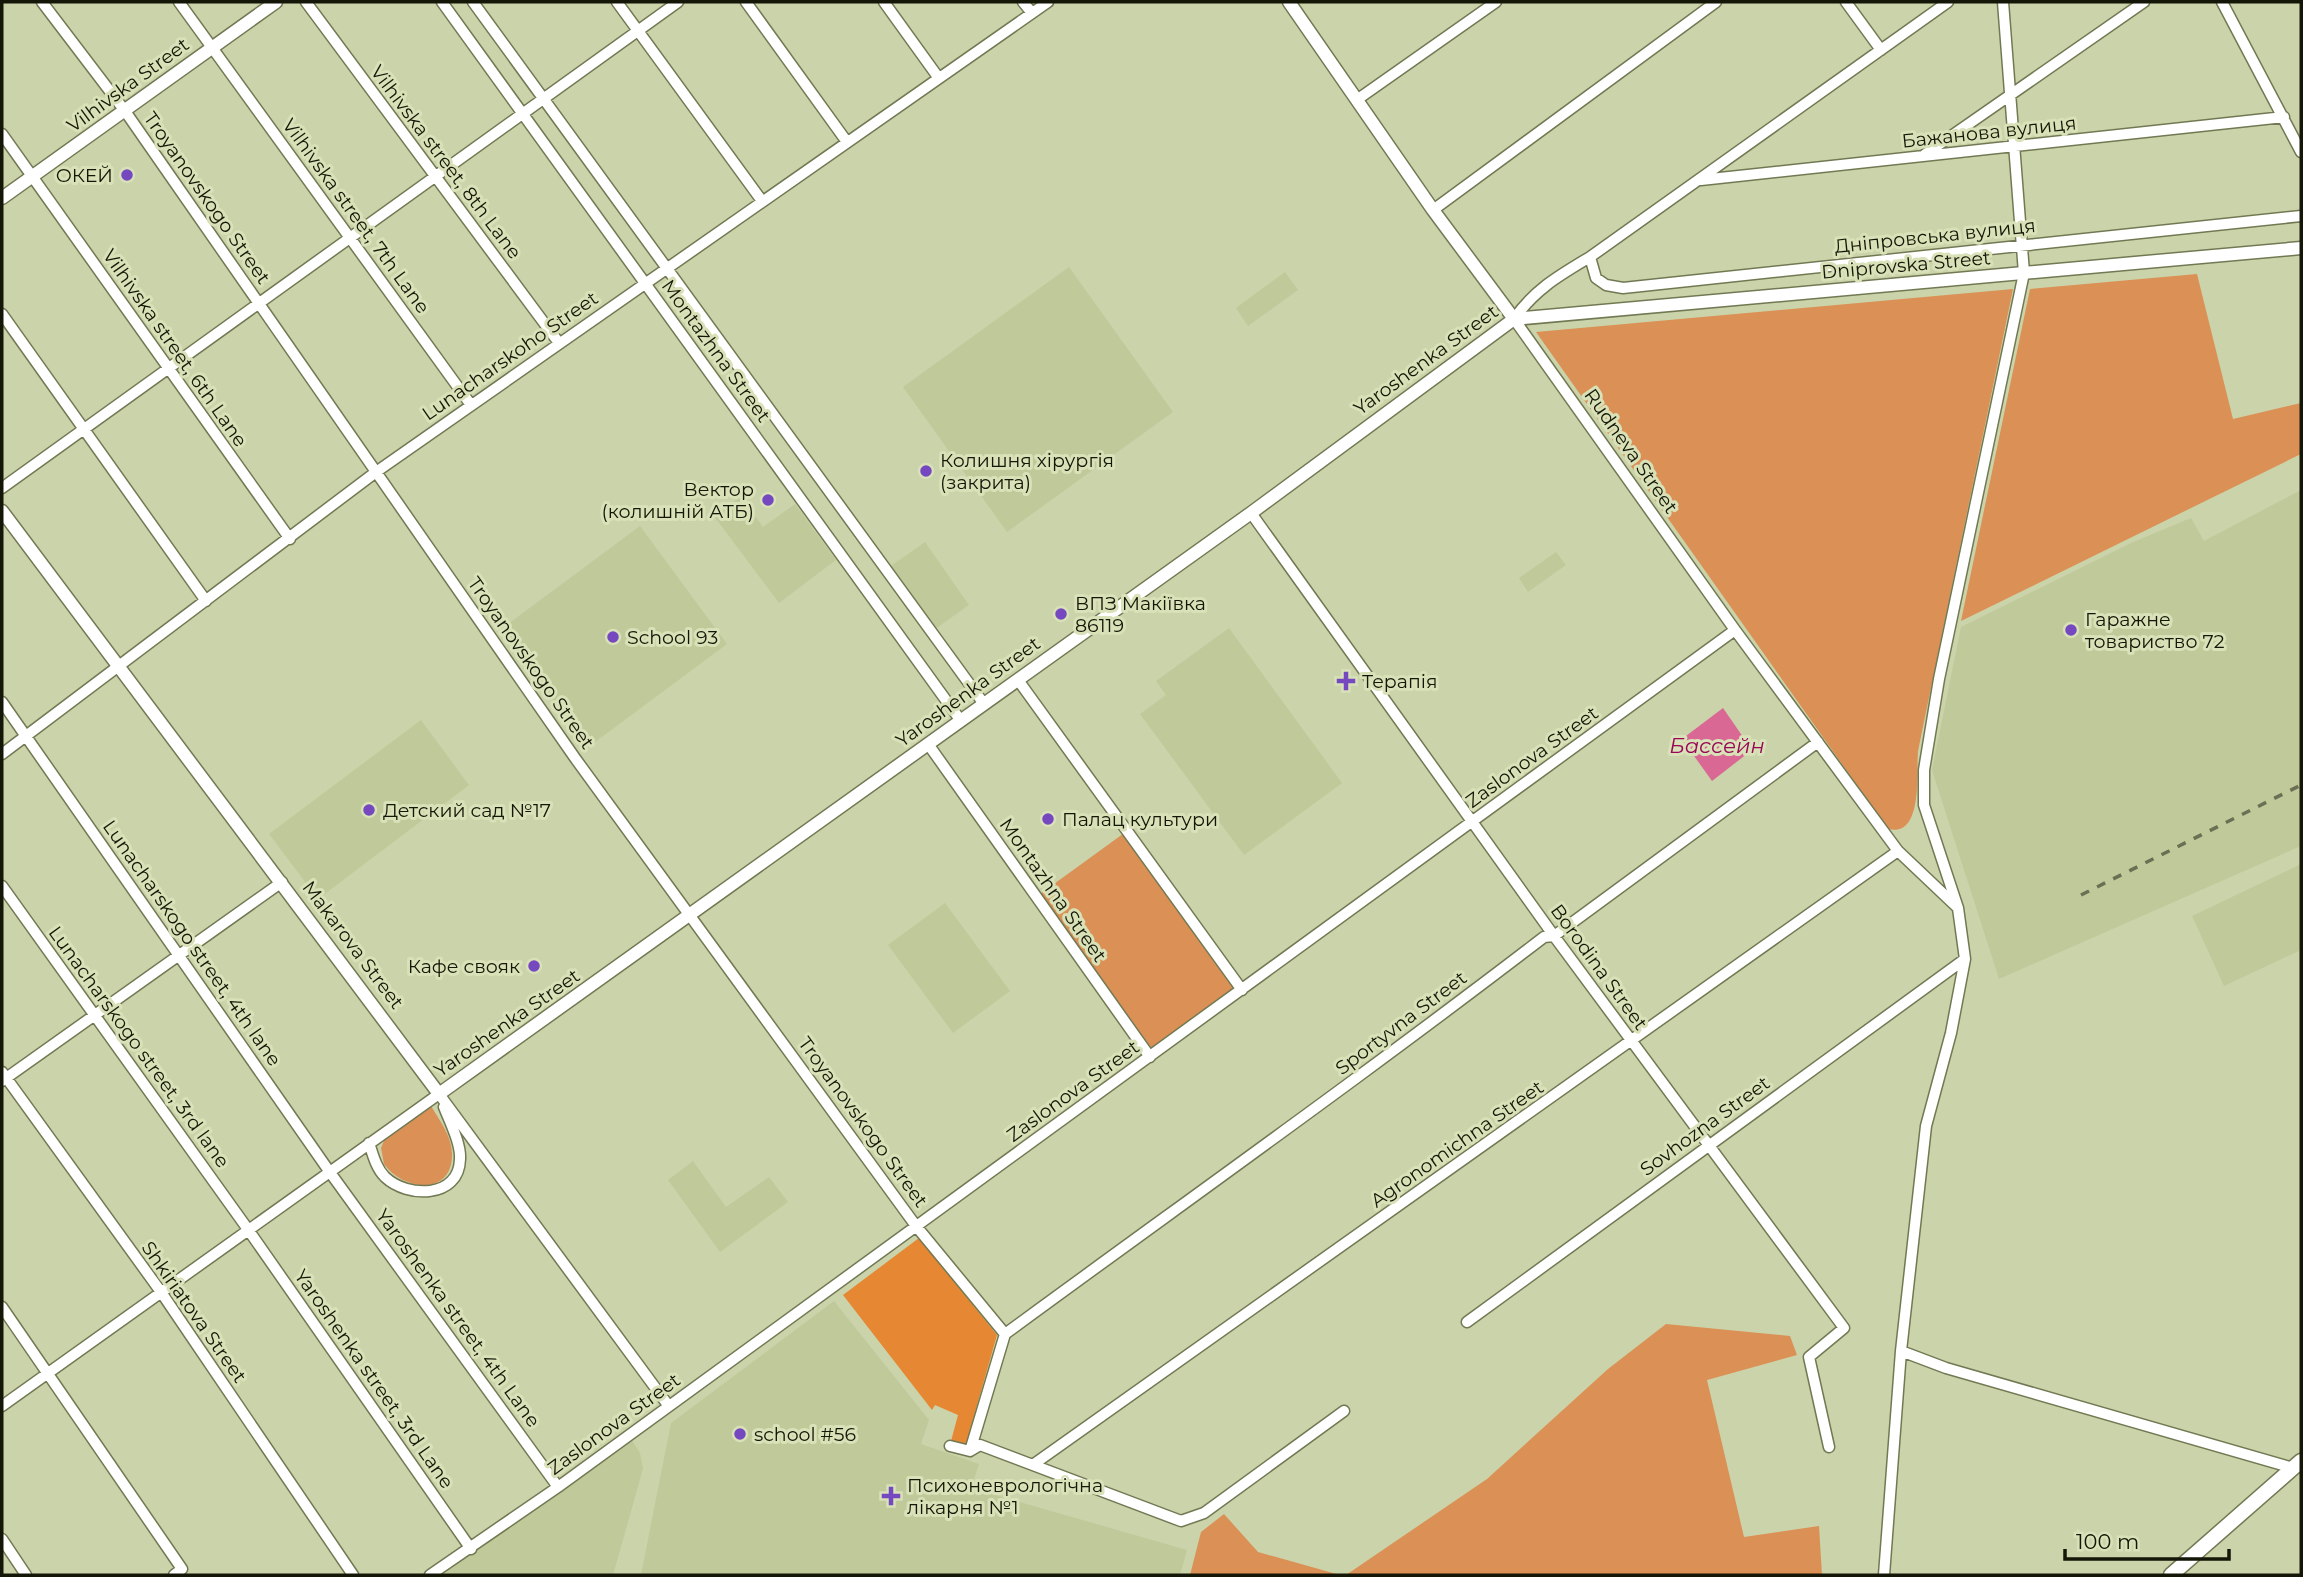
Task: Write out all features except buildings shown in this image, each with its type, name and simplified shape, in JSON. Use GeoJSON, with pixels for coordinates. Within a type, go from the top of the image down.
{"type":"FeatureCollection","features":[{"type":"Feature","properties":{"kind":"main road"},"geometry":{"type":"LineString","coordinates":[[2171,1575],[2297,1465]]}},
{"type":"Feature","properties":{"kind":"street","name":"Troyanovskogo Street"},"geometry":{"type":"LineString","coordinates":[[42,2],[125,111],[575,758],[692,915],[916,1226],[1005,1334]]}},
{"type":"Feature","properties":{"kind":"street","name":"Vilhivska street, 7th Lane"},"geometry":{"type":"LineString","coordinates":[[179,2],[471,405]]}},
{"type":"Feature","properties":{"kind":"street","name":"Vilhivska Street"},"geometry":{"type":"LineString","coordinates":[[2,198],[276,2]]}},
{"type":"Feature","properties":{"kind":"street","name":"Vilhivska street, 8th Lane"},"geometry":{"type":"LineString","coordinates":[[306,2],[559,343]]}},
{"type":"Feature","properties":{"kind":"street","name":"Montazhna Street"},"geometry":{"type":"LineString","coordinates":[[442,2],[645,282],[673,330],[961,721]]}},
{"type":"Feature","properties":{"kind":"street","name":"Montazhna Street"},"geometry":{"type":"LineString","coordinates":[[473,2],[984,705]]}},
{"type":"Feature","properties":{"kind":"street"},"geometry":{"type":"LineString","coordinates":[[617,2],[762,201]]}},
{"type":"Feature","properties":{"kind":"street"},"geometry":{"type":"LineString","coordinates":[[2,488],[678,2]]}},
{"type":"Feature","properties":{"kind":"street"},"geometry":{"type":"LineString","coordinates":[[746,2],[847,142]]}},
{"type":"Feature","properties":{"kind":"street"},"geometry":{"type":"LineString","coordinates":[[884,2],[939,77]]}},
{"type":"Feature","properties":{"kind":"street"},"geometry":{"type":"LineString","coordinates":[[1023,2],[1032,13]]}},
{"type":"Feature","properties":{"kind":"street","name":"Lunacharskoho Street"},"geometry":{"type":"LineString","coordinates":[[2,754],[376,472],[1048,2]]}},
{"type":"Feature","properties":{"kind":"street","name":"Rudneva Street"},"geometry":{"type":"LineString","coordinates":[[1289,2],[1433,210],[1514,319],[1735,630],[1898,850],[1958,908]]}},
{"type":"Feature","properties":{"kind":"street"},"geometry":{"type":"LineString","coordinates":[[1358,100],[1496,2]]}},
{"type":"Feature","properties":{"kind":"street"},"geometry":{"type":"LineString","coordinates":[[1433,210],[1716,2]]}},
{"type":"Feature","properties":{"kind":"street"},"geometry":{"type":"LineString","coordinates":[[1846,2],[1881,50]]}},
{"type":"Feature","properties":{"kind":"street","name":"Yaroshenka Street"},"geometry":{"type":"LineString","coordinates":[[2,1406],[247,1228],[692,915],[1251,513],[1514,319],[1532,294],[1590,257],[1948,2]]}},
{"type":"Feature","properties":{"kind":"street"},"geometry":{"type":"LineString","coordinates":[[1884,1575],[1902,1351],[1926,1126],[1951,1033],[1965,959],[1958,908],[1924,805],[1924,770],[1939,679],[2024,273],[2003,2]]}},
{"type":"Feature","properties":{"kind":"street"},"geometry":{"type":"LineString","coordinates":[[1922,157],[2144,2]]}},
{"type":"Feature","properties":{"kind":"street"},"geometry":{"type":"LineString","coordinates":[[2222,2],[2301,152]]}},
{"type":"Feature","properties":{"kind":"street","name":"Бажанова вулиця"},"geometry":{"type":"LineString","coordinates":[[1698,180],[2284,117]]}},
{"type":"Feature","properties":{"kind":"street","name":"Vilhivska street, 6th Lane"},"geometry":{"type":"LineString","coordinates":[[2,134],[290,539]]}},
{"type":"Feature","properties":{"kind":"street","name":"Дніпровська вулиця"},"geometry":{"type":"LineString","coordinates":[[1590,257],[1596,278],[1606,285],[1623,288],[2301,216]]}},
{"type":"Feature","properties":{"kind":"street","name":"Dniprovska Street"},"geometry":{"type":"LineString","coordinates":[[1514,319],[2301,248]]}},
{"type":"Feature","properties":{"kind":"street"},"geometry":{"type":"LineString","coordinates":[[2,314],[81,429],[206,601]]}},
{"type":"Feature","properties":{"kind":"street","name":"Makarova Street"},"geometry":{"type":"LineString","coordinates":[[2,510],[282,881],[668,1405]]}},
{"type":"Feature","properties":{"kind":"street","name":"Borodina Street"},"geometry":{"type":"LineString","coordinates":[[1251,513],[1554,936],[1844,1328],[1809,1357],[1829,1447]]}},
{"type":"Feature","properties":{"kind":"street","name":"Zaslonova Street"},"geometry":{"type":"LineString","coordinates":[[430,1575],[558,1487],[1735,630]]}},
{"type":"Feature","properties":{"kind":"street"},"geometry":{"type":"LineString","coordinates":[[1018,680],[1242,990]]}},
{"type":"Feature","properties":{"kind":"street","name":"Lunacharskogo street, 4th lane"},"geometry":{"type":"LineString","coordinates":[[2,702],[328,1171]]}},
{"type":"Feature","properties":{"kind":"street","name":"Sportyvna Street"},"geometry":{"type":"LineString","coordinates":[[1005,1334],[1280,1132],[1376,1066],[1544,937],[1554,936],[1818,742]]}},
{"type":"Feature","properties":{"kind":"street","name":"Montazhna Street"},"geometry":{"type":"LineString","coordinates":[[928,744],[1150,1057]]}},
{"type":"Feature","properties":{"kind":"street","name":"Agronomichna Street"},"geometry":{"type":"LineString","coordinates":[[1034,1464],[1632,1042],[1898,850]]}},
{"type":"Feature","properties":{"kind":"street"},"geometry":{"type":"LineString","coordinates":[[3,1077],[180,956],[282,881]]}},
{"type":"Feature","properties":{"kind":"street","name":"Lunacharskogo street, 3rd lane"},"geometry":{"type":"LineString","coordinates":[[2,886],[247,1228]]}},
{"type":"Feature","properties":{"kind":"street","name":"Sovhozna Street"},"geometry":{"type":"LineString","coordinates":[[1466,1322],[1965,959]]}},
{"type":"Feature","properties":{"kind":"street","name":"Shkiriatova Street"},"geometry":{"type":"LineString","coordinates":[[3,1077],[161,1292],[352,1575]]}},
{"type":"Feature","properties":{"kind":"street"},"geometry":{"type":"LineString","coordinates":[[369,1143],[379,1170],[398,1187],[422,1193],[444,1186],[453,1178],[461,1157],[439,1094]]}},
{"type":"Feature","properties":{"kind":"street","name":"Yaroshenka street, 4th Lane"},"geometry":{"type":"LineString","coordinates":[[328,1171],[558,1487]]}},
{"type":"Feature","properties":{"kind":"street","name":"Yaroshenka street, 3rd Lane"},"geometry":{"type":"LineString","coordinates":[[247,1228],[471,1549]]}},
{"type":"Feature","properties":{"kind":"street"},"geometry":{"type":"LineString","coordinates":[[2,1307],[178,1572]]}},
{"type":"Feature","properties":{"kind":"street"},"geometry":{"type":"LineString","coordinates":[[970,1451],[1005,1334]]}},
{"type":"Feature","properties":{"kind":"street"},"geometry":{"type":"LineString","coordinates":[[1902,1351],[1946,1368],[2297,1465]]}},
{"type":"Feature","properties":{"kind":"street"},"geometry":{"type":"LineString","coordinates":[[950,1446],[970,1451],[980,1445],[1181,1521],[1204,1513],[1344,1411]]}},
{"type":"Feature","properties":{"kind":"street"},"geometry":{"type":"LineString","coordinates":[[2,1539],[26,1575]]}},
{"type":"Feature","properties":{"kind":"shaded area"},"geometry":{"type":"Polygon","coordinates":[[[1069,267],[1173,412],[1007,532],[903,387],[1069,267]]]}},
{"type":"Feature","properties":{"kind":"shaded area"},"geometry":{"type":"Polygon","coordinates":[[[1285,272],[1298,290],[1248,326],[1236,308],[1285,272]]]}},
{"type":"Feature","properties":{"kind":"shaded area"},"geometry":{"type":"Polygon","coordinates":[[[2197,274],[2233,419],[2301,403],[2301,454],[1961,621],[2030,289],[2197,274]]]}},
{"type":"Feature","properties":{"kind":"shaded area"},"geometry":{"type":"Polygon","coordinates":[[[2013,289],[1918,751],[1913,814],[1908,823],[1900,829],[1888,829],[1536,332],[2013,289]]]}},
{"type":"Feature","properties":{"kind":"shaded area"},"geometry":{"type":"Polygon","coordinates":[[[2301,490],[2301,846],[1999,979],[1932,770],[1961,627],[2131,543],[2191,518],[2204,541],[2301,490]]]}},
{"type":"Feature","properties":{"kind":"shaded area"},"geometry":{"type":"Polygon","coordinates":[[[741,497],[763,527],[795,504],[836,560],[779,603],[714,516],[741,497]]]}},
{"type":"Feature","properties":{"kind":"shaded area","name":"School 93"},"geometry":{"type":"Polygon","coordinates":[[[640,526],[727,644],[587,748],[500,630],[640,526]]]}},
{"type":"Feature","properties":{"kind":"shaded area"},"geometry":{"type":"Polygon","coordinates":[[[925,542],[969,605],[935,629],[891,566],[925,542]]]}},
{"type":"Feature","properties":{"kind":"shaded area"},"geometry":{"type":"Polygon","coordinates":[[[1556,552],[1566,565],[1528,592],[1519,578],[1556,552]]]}},
{"type":"Feature","properties":{"kind":"shaded area"},"geometry":{"type":"Polygon","coordinates":[[[1229,628],[1342,783],[1244,855],[1140,714],[1166,695],[1156,681],[1229,628]]]}},
{"type":"Feature","properties":{"kind":"shaded area","name":"Детский сад №17"},"geometry":{"type":"Polygon","coordinates":[[[421,720],[469,785],[318,899],[269,834],[421,720]]]}},
{"type":"Feature","properties":{"kind":"shaded area"},"geometry":{"type":"Polygon","coordinates":[[[1127,831],[1242,990],[1150,1057],[1036,897],[1127,831]]]}},
{"type":"Feature","properties":{"kind":"shaded area"},"geometry":{"type":"Polygon","coordinates":[[[2301,864],[2301,950],[2224,986],[2192,916],[2301,864]]]}},
{"type":"Feature","properties":{"kind":"shaded area"},"geometry":{"type":"Polygon","coordinates":[[[945,903],[1010,991],[953,1033],[888,945],[945,903]]]}},
{"type":"Feature","properties":{"kind":"shaded area"},"geometry":{"type":"Polygon","coordinates":[[[431,1106],[452,1149],[450,1169],[435,1183],[413,1184],[392,1173],[384,1164],[381,1148],[386,1136],[431,1106]]]}},
{"type":"Feature","properties":{"kind":"shaded area"},"geometry":{"type":"Polygon","coordinates":[[[693,1161],[726,1207],[769,1177],[788,1202],[720,1252],[668,1180],[693,1161]]]}},
{"type":"Feature","properties":{"kind":"shaded area"},"geometry":{"type":"Polygon","coordinates":[[[919,1238],[997,1335],[966,1444],[951,1441],[958,1415],[935,1405],[932,1410],[843,1295],[919,1238]]]}},
{"type":"Feature","properties":{"kind":"shaded area","name":"Психоневрологічна лікарня №1"},"geometry":{"type":"Polygon","coordinates":[[[834,1301],[929,1420],[921,1444],[979,1464],[971,1488],[1187,1550],[1180,1575],[641,1575],[671,1423],[834,1301]]]}},
{"type":"Feature","properties":{"kind":"shaded area"},"geometry":{"type":"Polygon","coordinates":[[[1666,1324],[1790,1336],[1797,1355],[1707,1380],[1744,1537],[1819,1526],[1822,1575],[1346,1575],[1487,1479],[1608,1369],[1666,1324]]]}},
{"type":"Feature","properties":{"kind":"shaded area"},"geometry":{"type":"Polygon","coordinates":[[[631,1439],[640,1453],[643,1469],[613,1575],[442,1575],[631,1439]]]}},
{"type":"Feature","properties":{"kind":"shaded area"},"geometry":{"type":"Polygon","coordinates":[[[1224,1514],[1258,1552],[1340,1575],[1190,1575],[1201,1532],[1224,1514]]]}},
{"type":"Feature","properties":{"kind":"water","name":"Бассейн"},"geometry":{"type":"Polygon","coordinates":[[[1723,708],[1752,750],[1712,781],[1682,739],[1723,708]]]}},
{"type":"Feature","properties":{"kind":"railway"},"geometry":{"type":"LineString","coordinates":[[2081,895],[2301,785]]}},
{"type":"Feature","properties":{"kind":"place","name":"ОКЕЙ"},"geometry":{"type":"Point","coordinates":[127,175]}},
{"type":"Feature","properties":{"kind":"place","name":"Колишня хірургія (закрита)"},"geometry":{"type":"Point","coordinates":[926,471]}},
{"type":"Feature","properties":{"kind":"place","name":"Вектор (колишній АТБ)"},"geometry":{"type":"Point","coordinates":[768,500]}},
{"type":"Feature","properties":{"kind":"place","name":"ВПЗ Макіївка 86119"},"geometry":{"type":"Point","coordinates":[1061,614]}},
{"type":"Feature","properties":{"kind":"place","name":"Гаражне товариство 72"},"geometry":{"type":"Point","coordinates":[2071,630]}},
{"type":"Feature","properties":{"kind":"place","name":"School 93"},"geometry":{"type":"Point","coordinates":[613,637]}},
{"type":"Feature","properties":{"kind":"place","name":"Терапія"},"geometry":{"type":"Point","coordinates":[1346,681]}},
{"type":"Feature","properties":{"kind":"place","name":"Детский сад №17"},"geometry":{"type":"Point","coordinates":[369,810]}},
{"type":"Feature","properties":{"kind":"place","name":"Палац культури"},"geometry":{"type":"Point","coordinates":[1048,819]}},
{"type":"Feature","properties":{"kind":"place","name":"Кафе свояк"},"geometry":{"type":"Point","coordinates":[534,966]}},
{"type":"Feature","properties":{"kind":"place","name":"school #56"},"geometry":{"type":"Point","coordinates":[740,1434]}},
{"type":"Feature","properties":{"kind":"place","name":"Психоневрологічна лікарня №1"},"geometry":{"type":"Point","coordinates":[891,1496]}}]}
